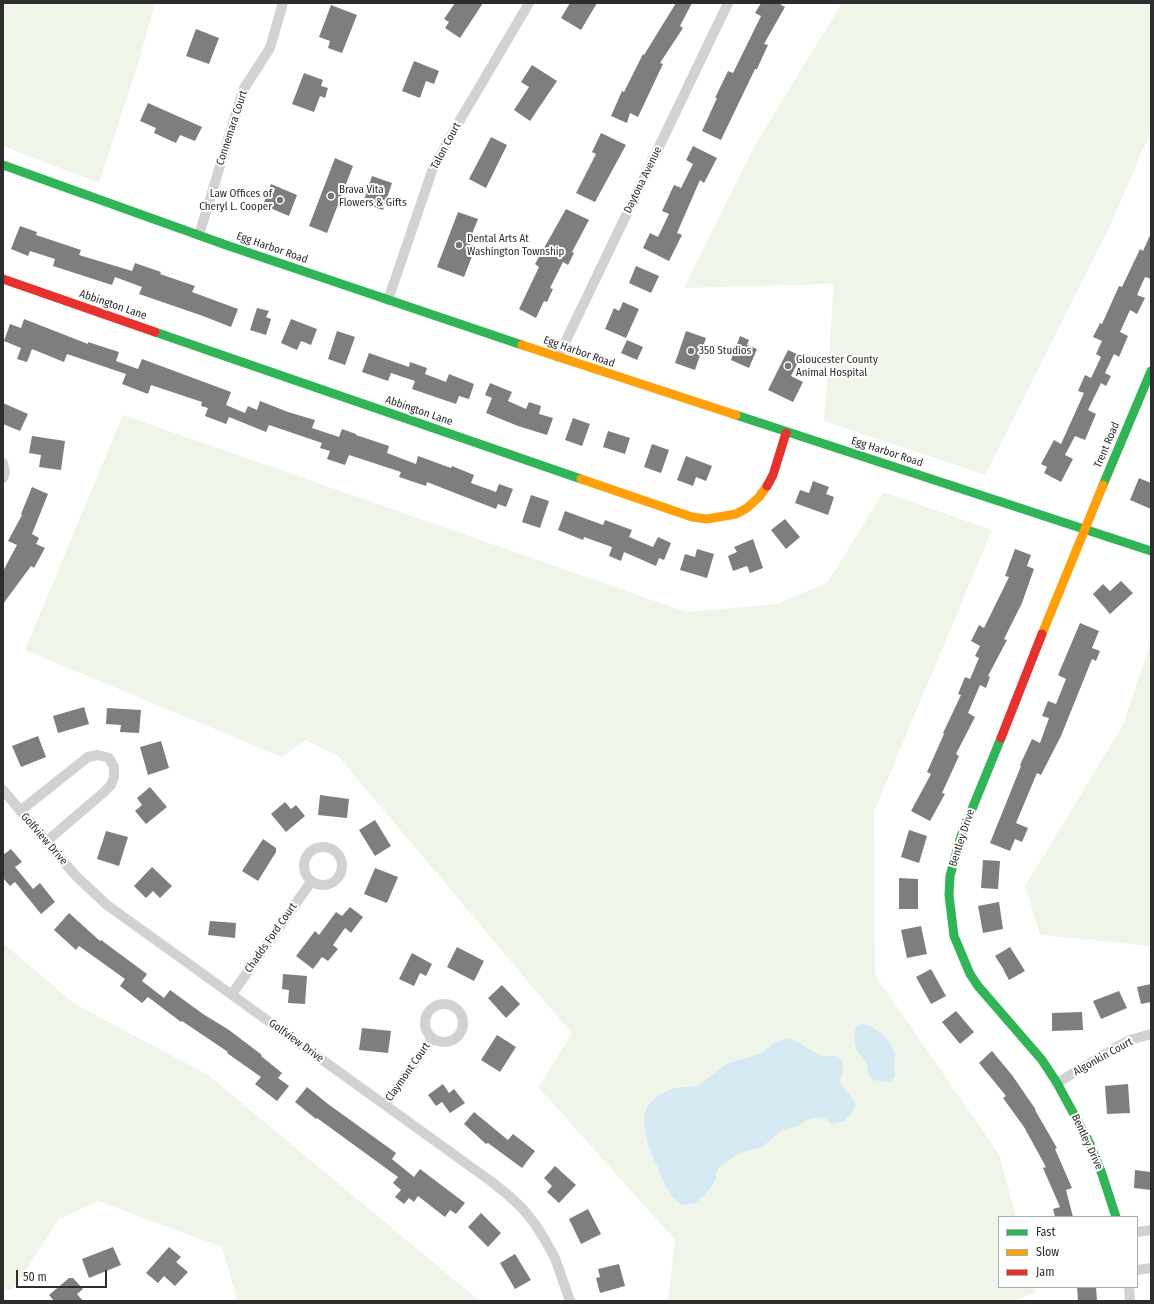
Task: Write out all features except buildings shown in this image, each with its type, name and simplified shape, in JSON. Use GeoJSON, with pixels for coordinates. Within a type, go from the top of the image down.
{"type":"FeatureCollection","features":[{"type":"Feature","properties":{"kind":"street","name":"Connemara Court"},"geometry":{"type":"LineString","coordinates":[[198,235],[243,90],[270,48],[283,3]]}},
{"type":"Feature","properties":{"kind":"street","name":"Talon Court"},"geometry":{"type":"LineString","coordinates":[[388,300],[432,171],[453,132],[529,3]]}},
{"type":"Feature","properties":{"kind":"street","name":"Daytona Avenue"},"geometry":{"type":"LineString","coordinates":[[558,357],[728,3]]}},
{"type":"Feature","properties":{"kind":"street","name":"Egg Harbor Road"},"geometry":{"type":"LineString","coordinates":[[3,165],[198,235],[388,300],[786,433],[1151,551]]}},
{"type":"Feature","properties":{"kind":"street","name":"Abbington Lane"},"geometry":{"type":"LineString","coordinates":[[3,279],[692,517],[721,518],[736,514],[747,508],[759,497],[770,480],[778,461],[786,433]]}},
{"type":"Feature","properties":{"kind":"street","name":"Trent Road"},"geometry":{"type":"LineString","coordinates":[[1085,529],[1151,371]]}},
{"type":"Feature","properties":{"kind":"street"},"geometry":{"type":"LineString","coordinates":[[3,463],[5,472],[3,478]]}},
{"type":"Feature","properties":{"kind":"street","name":"Bentley Drive"},"geometry":{"type":"LineString","coordinates":[[1085,529],[961,836],[950,876],[949,895],[954,936],[970,974],[978,986],[1042,1060],[1057,1083],[1090,1144],[1102,1174],[1116,1216]]}},
{"type":"Feature","properties":{"kind":"street"},"geometry":{"type":"LineString","coordinates":[[20,811],[88,756],[98,755],[109,758],[114,767],[114,777],[111,785],[47,841]]}},
{"type":"Feature","properties":{"kind":"street","name":"Golfview Drive"},"geometry":{"type":"LineString","coordinates":[[3,790],[75,875],[107,905],[492,1182],[522,1208],[535,1224],[555,1258],[570,1301]]}},
{"type":"Feature","properties":{"kind":"street","name":"Chadds Ford Court"},"geometry":{"type":"LineString","coordinates":[[232,994],[311,882]]}},
{"type":"Feature","properties":{"kind":"street","name":"Algonkin Court"},"geometry":{"type":"LineString","coordinates":[[1057,1083],[1117,1047],[1151,1034]]}},
{"type":"Feature","properties":{"kind":"street","name":"Claymont Court"},"geometry":{"type":"LineString","coordinates":[[385,1105],[432,1038]]}},
{"type":"Feature","properties":{"kind":"street"},"geometry":{"type":"LineString","coordinates":[[1138,1232],[1151,1230]]}},
{"type":"Feature","properties":{"kind":"street"},"geometry":{"type":"LineString","coordinates":[[1138,1270],[1151,1268]]}},
{"type":"Feature","properties":{"kind":"street"},"geometry":{"type":"LineString","coordinates":[[1129,1288],[1130,1301]]}},
{"type":"Feature","properties":{"kind":"shaded area"},"geometry":{"type":"Polygon","coordinates":[[[3,3],[155,3],[139,61],[99,183],[3,146],[3,3]]]}},
{"type":"Feature","properties":{"kind":"shaded area"},"geometry":{"type":"Polygon","coordinates":[[[842,3],[1151,3],[1151,131],[1110,226],[985,475],[824,421],[834,284],[684,288],[755,145],[842,3]]]}},
{"type":"Feature","properties":{"kind":"shaded area"},"geometry":{"type":"Polygon","coordinates":[[[123,415],[686,612],[777,604],[828,582],[883,492],[992,530],[874,812],[875,975],[999,1154],[1016,1216],[998,1216],[998,1288],[1035,1288],[1036,1292],[1015,1301],[668,1301],[675,1240],[538,1087],[572,1034],[338,756],[305,740],[282,757],[25,650],[123,415]]]}},
{"type":"Feature","properties":{"kind":"shaded area"},"geometry":{"type":"Polygon","coordinates":[[[1151,642],[1151,946],[1040,935],[1025,886],[1123,725],[1151,642]]]}},
{"type":"Feature","properties":{"kind":"shaded area"},"geometry":{"type":"Polygon","coordinates":[[[3,943],[75,1004],[208,1075],[480,1301],[235,1301],[236,1296],[222,1247],[98,1201],[59,1219],[13,1290],[3,1289],[3,943]]]}},
{"type":"Feature","properties":{"kind":"water"},"geometry":{"type":"Polygon","coordinates":[[[861,1024],[871,1026],[882,1034],[890,1043],[895,1054],[895,1077],[889,1082],[873,1080],[868,1075],[867,1064],[856,1049],[855,1044],[854,1036],[856,1027],[861,1024]]]}},
{"type":"Feature","properties":{"kind":"water"},"geometry":{"type":"Polygon","coordinates":[[[787,1038],[796,1041],[822,1056],[836,1056],[840,1058],[843,1064],[842,1077],[840,1079],[841,1084],[853,1099],[855,1105],[852,1113],[844,1121],[832,1124],[826,1119],[819,1117],[806,1120],[798,1126],[782,1130],[762,1147],[740,1153],[719,1167],[716,1173],[716,1180],[705,1195],[695,1203],[682,1205],[673,1197],[665,1185],[648,1145],[644,1122],[648,1105],[659,1095],[675,1088],[698,1086],[729,1063],[763,1052],[775,1042],[787,1038]]]}},
{"type":"Feature","properties":{"kind":"traffic: fast"},"geometry":{"type":"LineString","coordinates":[[3,165],[226,245],[522,345]]}},
{"type":"Feature","properties":{"kind":"traffic: fast"},"geometry":{"type":"LineString","coordinates":[[155,332],[581,479]]}},
{"type":"Feature","properties":{"kind":"traffic: fast"},"geometry":{"type":"LineString","coordinates":[[1103,485],[1151,371]]}},
{"type":"Feature","properties":{"kind":"traffic: fast"},"geometry":{"type":"LineString","coordinates":[[736,415],[1151,551]]}},
{"type":"Feature","properties":{"kind":"traffic: fast"},"geometry":{"type":"LineString","coordinates":[[1001,738],[961,836],[950,876],[949,895],[954,936],[970,974],[978,986],[1042,1060],[1057,1083],[1090,1144],[1102,1174],[1116,1216]]}},
{"type":"Feature","properties":{"kind":"traffic: slow"},"geometry":{"type":"LineString","coordinates":[[522,345],[736,415]]}},
{"type":"Feature","properties":{"kind":"traffic: slow"},"geometry":{"type":"LineString","coordinates":[[581,479],[692,517],[707,519],[736,514],[747,508],[759,497],[767,486]]}},
{"type":"Feature","properties":{"kind":"traffic: slow"},"geometry":{"type":"LineString","coordinates":[[1042,634],[1103,485]]}},
{"type":"Feature","properties":{"kind":"traffic: jam"},"geometry":{"type":"LineString","coordinates":[[3,279],[155,332]]}},
{"type":"Feature","properties":{"kind":"traffic: jam"},"geometry":{"type":"LineString","coordinates":[[767,486],[773,475],[786,433]]}},
{"type":"Feature","properties":{"kind":"traffic: jam"},"geometry":{"type":"LineString","coordinates":[[1001,738],[1042,634]]}},
{"type":"Feature","properties":{"kind":"place","name":"Brava Vita Flowers & Gifts"},"geometry":{"type":"Point","coordinates":[331,196]}},
{"type":"Feature","properties":{"kind":"place","name":"Law Offices of Cheryl L. Cooper"},"geometry":{"type":"Point","coordinates":[280,200]}},
{"type":"Feature","properties":{"kind":"place","name":"Dental Arts At Washington Township"},"geometry":{"type":"Point","coordinates":[459,245]}},
{"type":"Feature","properties":{"kind":"place","name":"350 Studios"},"geometry":{"type":"Point","coordinates":[691,351]}},
{"type":"Feature","properties":{"kind":"place","name":"Gloucester County Animal Hospital"},"geometry":{"type":"Point","coordinates":[788,366]}}]}
